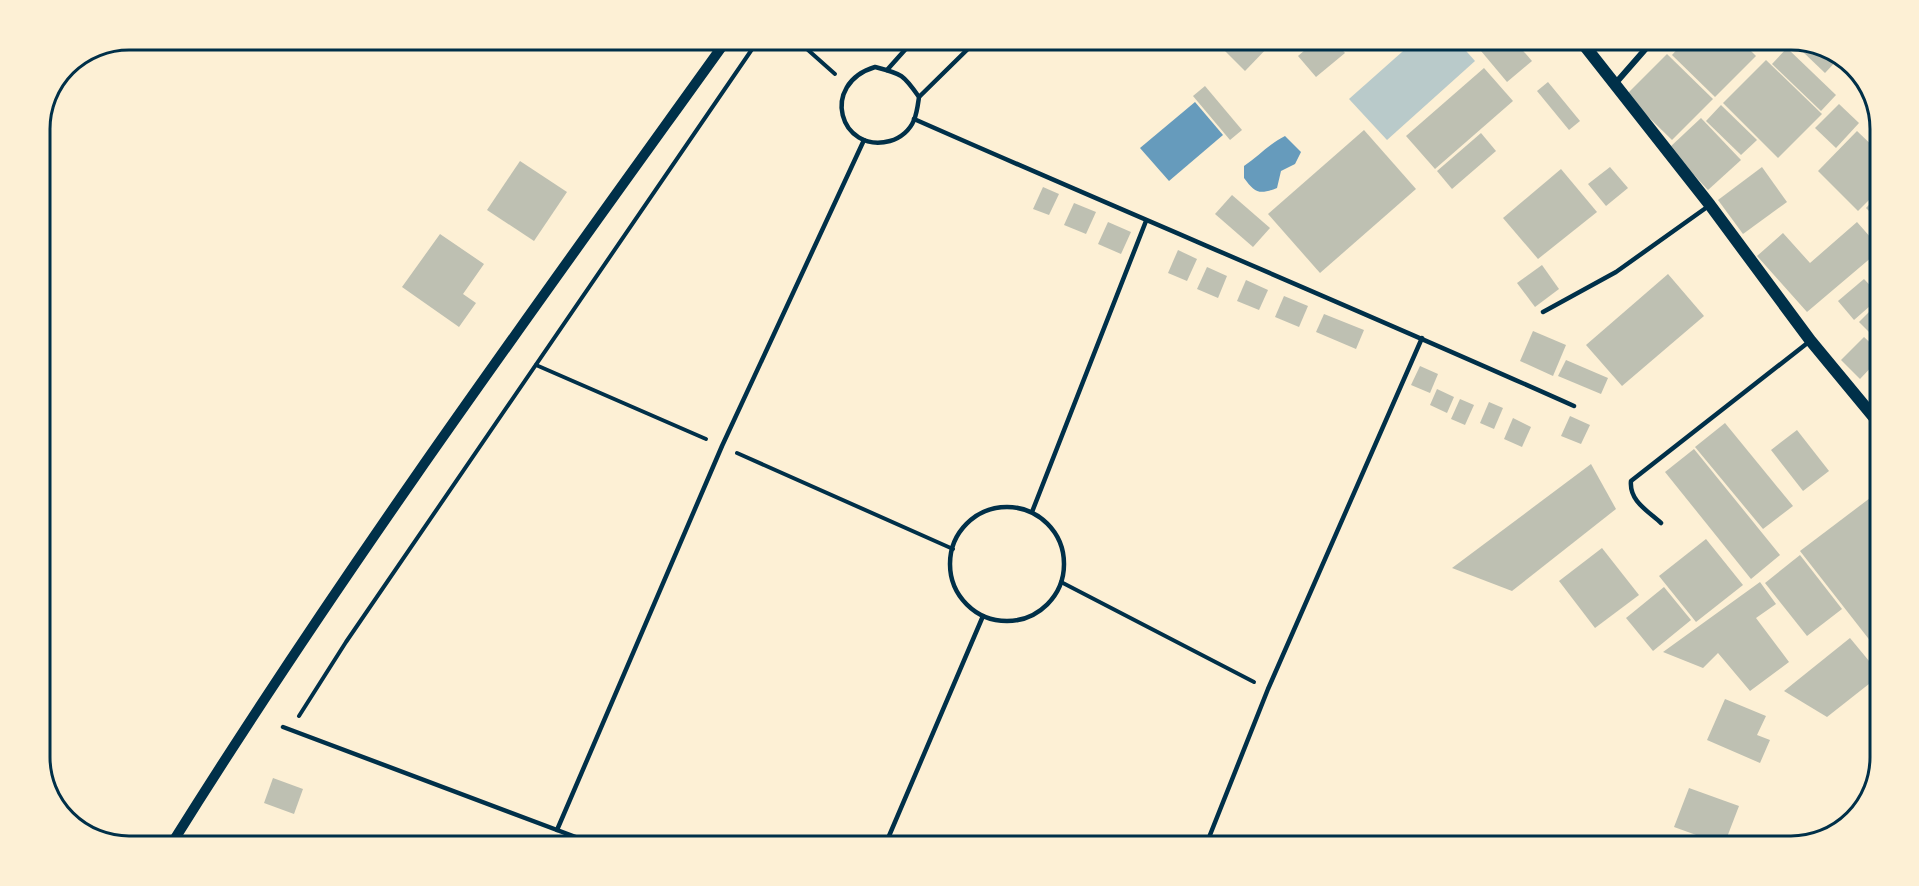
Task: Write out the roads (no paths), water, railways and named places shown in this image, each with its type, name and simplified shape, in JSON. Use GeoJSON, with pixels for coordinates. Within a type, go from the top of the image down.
{"type":"FeatureCollection","features":[{"type":"Feature","properties":{"kind":"main road"},"geometry":{"type":"LineString","coordinates":[[1588,50],[1710,205],[1810,340],[1869,412]]}},
{"type":"Feature","properties":{"kind":"street"},"geometry":{"type":"LineString","coordinates":[[177,836],[357,559],[486,374],[720,50]]}},
{"type":"Feature","properties":{"kind":"street"},"geometry":{"type":"LineString","coordinates":[[1614,85],[1645,50]]}},
{"type":"Feature","properties":{"kind":"lane"},"geometry":{"type":"LineString","coordinates":[[887,70],[905,50]]}},
{"type":"Feature","properties":{"kind":"lane"},"geometry":{"type":"LineString","coordinates":[[920,97],[905,77],[899,73],[875,67],[862,71],[847,85],[841,101],[844,121],[864,140],[877,143],[896,139],[908,131],[920,97],[967,50]]}},
{"type":"Feature","properties":{"kind":"lane"},"geometry":{"type":"LineString","coordinates":[[914,119],[1574,406]]}},
{"type":"Feature","properties":{"kind":"lane"},"geometry":{"type":"LineString","coordinates":[[557,830],[722,446],[864,140]]}},
{"type":"Feature","properties":{"kind":"lane"},"geometry":{"type":"LineString","coordinates":[[1543,312],[1616,272],[1710,205]]}},
{"type":"Feature","properties":{"kind":"lane"},"geometry":{"type":"LineString","coordinates":[[1032,512],[1146,221]]}},
{"type":"Feature","properties":{"kind":"lane"},"geometry":{"type":"LineString","coordinates":[[1210,836],[1268,689],[1422,338]]}},
{"type":"Feature","properties":{"kind":"lane"},"geometry":{"type":"LineString","coordinates":[[1661,523],[1633,498],[1630,490],[1631,481],[1810,340]]}},
{"type":"Feature","properties":{"kind":"lane"},"geometry":{"type":"LineString","coordinates":[[1012,507],[1032,512],[1052,529],[1064,556],[1061,582],[1053,598],[1041,610],[1023,619],[1002,621],[983,616],[971,609],[958,595],[953,585],[949,565],[956,537],[971,519],[983,512],[1012,507]]}},
{"type":"Feature","properties":{"kind":"lane"},"geometry":{"type":"LineString","coordinates":[[889,836],[983,616]]}},
{"type":"Feature","properties":{"kind":"lane"},"geometry":{"type":"LineString","coordinates":[[283,727],[573,836]]}},
{"type":"Feature","properties":{"kind":"water"},"geometry":{"type":"Polygon","coordinates":[[[1195,102],[1223,135],[1169,181],[1140,148],[1195,102]]]}},
{"type":"Feature","properties":{"kind":"water"},"geometry":{"type":"Polygon","coordinates":[[[1285,136],[1301,152],[1295,164],[1281,171],[1277,188],[1266,192],[1255,190],[1244,178],[1244,166],[1285,136]]]}}]}
